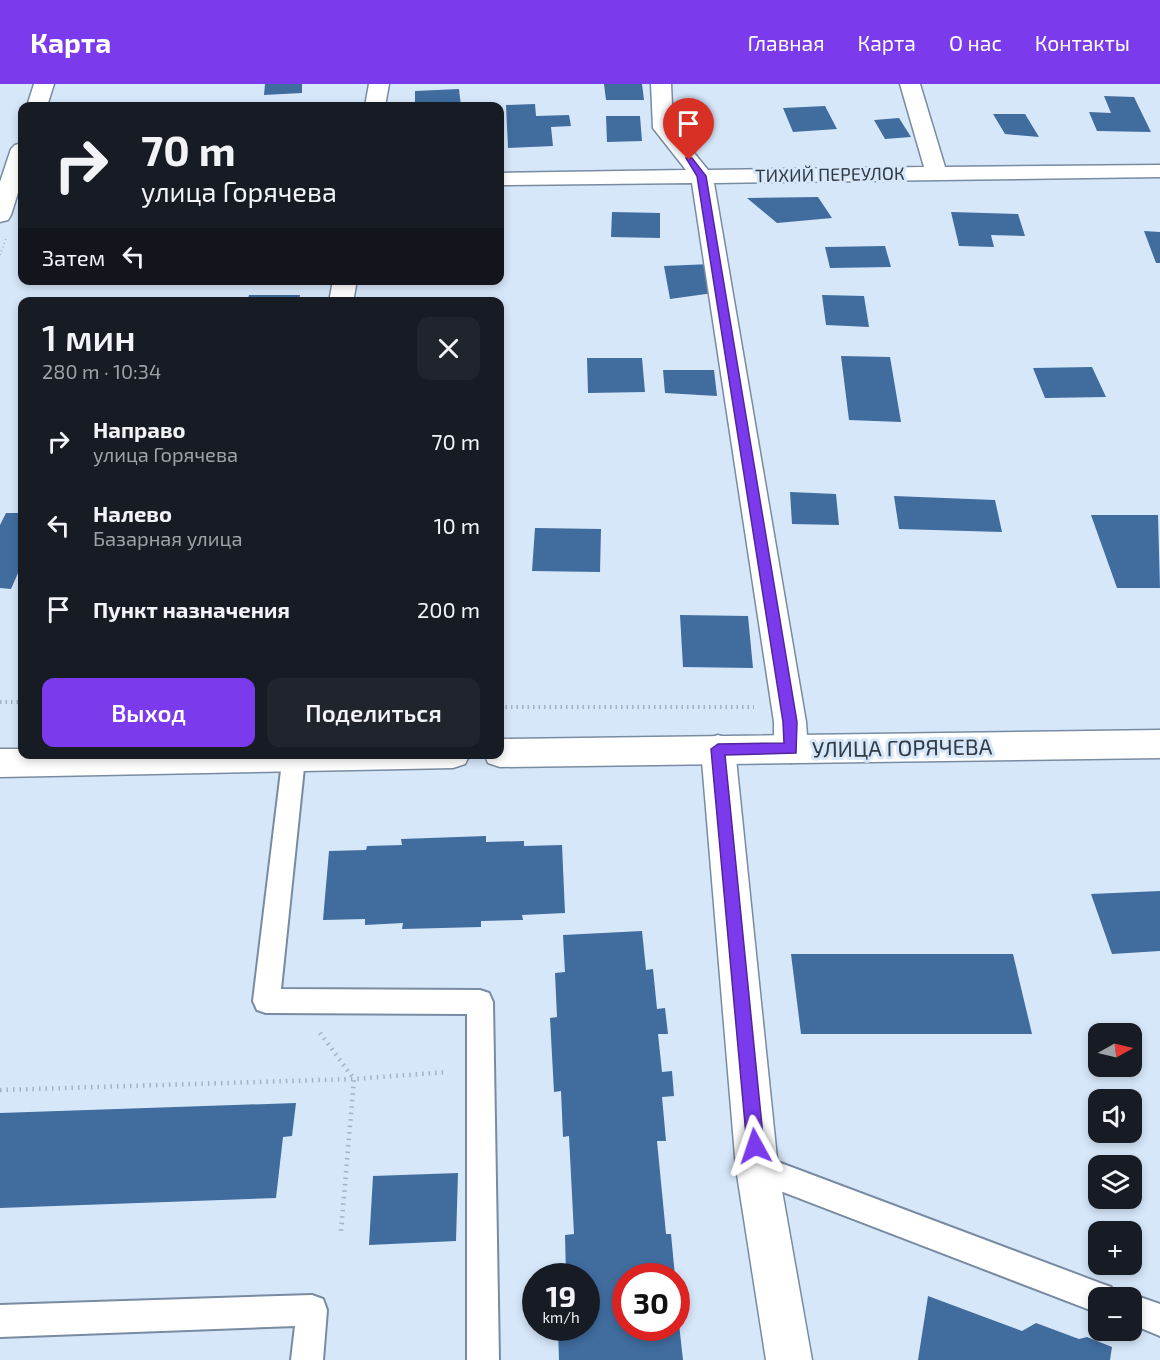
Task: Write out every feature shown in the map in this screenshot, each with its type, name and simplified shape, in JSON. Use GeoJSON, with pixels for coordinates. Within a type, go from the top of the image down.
{"type":"FeatureCollection","features":[{"type":"Feature","properties":{"kind":"street"},"geometry":{"type":"LineString","coordinates":[[38,102],[44,84]]}},
{"type":"Feature","properties":{"kind":"street"},"geometry":{"type":"LineString","coordinates":[[376,102],[378,84]]}},
{"type":"Feature","properties":{"kind":"street"},"geometry":{"type":"LineString","coordinates":[[661,84],[663,128],[702,176],[788,708],[791,749]]}},
{"type":"Feature","properties":{"kind":"street"},"geometry":{"type":"LineString","coordinates":[[910,84],[936,173]]}},
{"type":"Feature","properties":{"kind":"street"},"geometry":{"type":"LineString","coordinates":[[0,215],[18,161]]}},
{"type":"Feature","properties":{"kind":"street","name":"ТИХИЙ ПЕРЕУЛОК"},"geometry":{"type":"LineString","coordinates":[[504,179],[1160,171]]}},
{"type":"Feature","properties":{"kind":"street","name":"УЛИЦА ГОРЯЧЕВА"},"geometry":{"type":"LineString","coordinates":[[504,753],[1160,744]]}},
{"type":"Feature","properties":{"kind":"street"},"geometry":{"type":"LineString","coordinates":[[718,749],[757,1168],[789,1360]]}},
{"type":"Feature","properties":{"kind":"street"},"geometry":{"type":"LineString","coordinates":[[0,763],[172,759]]}},
{"type":"Feature","properties":{"kind":"lane"},"geometry":{"type":"LineString","coordinates":[[293,759],[266,1001],[480,1002],[478,1069],[483,1360]]}},
{"type":"Feature","properties":{"kind":"lane"},"geometry":{"type":"LineString","coordinates":[[757,1168],[1088,1293]]}},
{"type":"Feature","properties":{"kind":"lane"},"geometry":{"type":"LineString","coordinates":[[0,1321],[312,1310],[307,1360]]}},
{"type":"Feature","properties":{"kind":"lane"},"geometry":{"type":"LineString","coordinates":[[1142,1313],[1160,1320]]}},
{"type":"Feature","properties":{"kind":"path"},"geometry":{"type":"LineString","coordinates":[[0,702],[18,702]]}},
{"type":"Feature","properties":{"kind":"path"},"geometry":{"type":"LineString","coordinates":[[504,707],[788,708]]}},
{"type":"Feature","properties":{"kind":"path"},"geometry":{"type":"LineString","coordinates":[[297,1001],[354,1080],[341,1231]]}},
{"type":"Feature","properties":{"kind":"path"},"geometry":{"type":"LineString","coordinates":[[0,1090],[354,1080],[478,1069]]}},
{"type":"Feature","properties":{"kind":"building"},"geometry":{"type":"Polygon","coordinates":[[[265,84],[302,84],[302,93],[264,95],[265,84]]]}},
{"type":"Feature","properties":{"kind":"building"},"geometry":{"type":"Polygon","coordinates":[[[604,84],[642,84],[644,100],[606,100],[604,84]]]}},
{"type":"Feature","properties":{"kind":"building"},"geometry":{"type":"Polygon","coordinates":[[[459,89],[461,102],[415,102],[415,91],[459,89]]]}},
{"type":"Feature","properties":{"kind":"building"},"geometry":{"type":"Polygon","coordinates":[[[1104,96],[1134,97],[1151,132],[1097,131],[1089,112],[1111,113],[1104,96]]]}},
{"type":"Feature","properties":{"kind":"building"},"geometry":{"type":"Polygon","coordinates":[[[535,104],[536,116],[569,115],[571,126],[551,127],[553,146],[508,148],[506,105],[535,104]]]}},
{"type":"Feature","properties":{"kind":"building"},"geometry":{"type":"Polygon","coordinates":[[[825,106],[837,129],[793,132],[783,108],[825,106]]]}},
{"type":"Feature","properties":{"kind":"building"},"geometry":{"type":"Polygon","coordinates":[[[993,114],[1025,114],[1039,137],[1005,134],[993,114]]]}},
{"type":"Feature","properties":{"kind":"building"},"geometry":{"type":"Polygon","coordinates":[[[606,116],[640,116],[642,141],[607,142],[606,116]]]}},
{"type":"Feature","properties":{"kind":"building"},"geometry":{"type":"Polygon","coordinates":[[[899,118],[911,137],[885,139],[874,120],[899,118]]]}},
{"type":"Feature","properties":{"kind":"building"},"geometry":{"type":"Polygon","coordinates":[[[818,197],[832,218],[777,223],[747,198],[818,197]]]}},
{"type":"Feature","properties":{"kind":"building"},"geometry":{"type":"Polygon","coordinates":[[[612,212],[660,213],[660,238],[611,237],[612,212]]]}},
{"type":"Feature","properties":{"kind":"building"},"geometry":{"type":"Polygon","coordinates":[[[951,212],[1018,214],[1025,236],[991,235],[994,247],[959,246],[951,212]]]}},
{"type":"Feature","properties":{"kind":"building"},"geometry":{"type":"Polygon","coordinates":[[[1144,231],[1160,232],[1160,263],[1156,263],[1144,231]]]}},
{"type":"Feature","properties":{"kind":"building"},"geometry":{"type":"Polygon","coordinates":[[[885,246],[891,267],[830,268],[825,247],[885,246]]]}},
{"type":"Feature","properties":{"kind":"building"},"geometry":{"type":"Polygon","coordinates":[[[711,264],[713,293],[670,299],[664,266],[711,264]]]}},
{"type":"Feature","properties":{"kind":"building"},"geometry":{"type":"Polygon","coordinates":[[[249,295],[300,295],[300,297],[248,297],[249,295]]]}},
{"type":"Feature","properties":{"kind":"building"},"geometry":{"type":"Polygon","coordinates":[[[822,295],[864,296],[869,327],[826,325],[822,295]]]}},
{"type":"Feature","properties":{"kind":"building"},"geometry":{"type":"Polygon","coordinates":[[[841,356],[890,357],[901,422],[849,420],[841,356]]]}},
{"type":"Feature","properties":{"kind":"building"},"geometry":{"type":"Polygon","coordinates":[[[587,358],[642,358],[645,392],[588,393],[587,358]]]}},
{"type":"Feature","properties":{"kind":"building"},"geometry":{"type":"Polygon","coordinates":[[[1092,367],[1106,397],[1045,398],[1033,368],[1092,367]]]}},
{"type":"Feature","properties":{"kind":"building"},"geometry":{"type":"Polygon","coordinates":[[[663,370],[714,370],[717,396],[665,393],[663,370]]]}},
{"type":"Feature","properties":{"kind":"building"},"geometry":{"type":"Polygon","coordinates":[[[790,492],[836,494],[839,525],[792,524],[790,492]]]}},
{"type":"Feature","properties":{"kind":"building"},"geometry":{"type":"Polygon","coordinates":[[[894,496],[995,500],[1002,532],[899,529],[894,496]]]}},
{"type":"Feature","properties":{"kind":"building"},"geometry":{"type":"Polygon","coordinates":[[[6,513],[18,513],[18,573],[11,589],[0,588],[0,525],[6,513]]]}},
{"type":"Feature","properties":{"kind":"building"},"geometry":{"type":"Polygon","coordinates":[[[1091,515],[1158,515],[1160,588],[1117,588],[1091,515]]]}},
{"type":"Feature","properties":{"kind":"building"},"geometry":{"type":"Polygon","coordinates":[[[535,528],[601,529],[600,572],[532,571],[535,528]]]}},
{"type":"Feature","properties":{"kind":"building"},"geometry":{"type":"Polygon","coordinates":[[[680,615],[748,616],[753,668],[683,667],[680,615]]]}},
{"type":"Feature","properties":{"kind":"building"},"geometry":{"type":"Polygon","coordinates":[[[486,836],[486,842],[524,841],[524,846],[562,845],[565,913],[522,915],[523,920],[481,921],[481,927],[402,929],[403,923],[365,925],[365,919],[323,920],[329,851],[366,850],[367,846],[402,845],[401,839],[486,836]]]}},
{"type":"Feature","properties":{"kind":"building"},"geometry":{"type":"Polygon","coordinates":[[[1160,891],[1160,951],[1112,954],[1091,894],[1160,891]]]}},
{"type":"Feature","properties":{"kind":"building"},"geometry":{"type":"Polygon","coordinates":[[[642,931],[646,970],[653,969],[657,1009],[665,1008],[668,1034],[658,1034],[662,1072],[672,1071],[674,1096],[662,1097],[666,1141],[657,1141],[666,1234],[671,1234],[674,1263],[612,1263],[612,1341],[681,1341],[683,1360],[559,1360],[558,1341],[600,1341],[600,1263],[566,1263],[565,1235],[574,1234],[569,1136],[563,1137],[561,1091],[554,1092],[550,1018],[557,1017],[555,973],[565,972],[563,935],[642,931]]]}},
{"type":"Feature","properties":{"kind":"building"},"geometry":{"type":"Polygon","coordinates":[[[791,954],[1013,954],[1032,1034],[801,1034],[791,954]]]}},
{"type":"Feature","properties":{"kind":"building"},"geometry":{"type":"Polygon","coordinates":[[[296,1103],[292,1136],[283,1137],[276,1198],[0,1208],[0,1113],[296,1103]]]}},
{"type":"Feature","properties":{"kind":"building"},"geometry":{"type":"Polygon","coordinates":[[[458,1173],[456,1241],[369,1245],[373,1176],[458,1173]]]}},
{"type":"Feature","properties":{"kind":"building"},"geometry":{"type":"Polygon","coordinates":[[[928,1296],[1022,1331],[1036,1323],[1079,1339],[1087,1337],[1088,1341],[1097,1341],[1112,1347],[1110,1360],[918,1360],[928,1296]]]}},
{"type":"Feature","properties":{"kind":"route"},"geometry":{"type":"LineString","coordinates":[[689,160],[702,176],[790,722],[791,749],[718,749],[755,1146]]}}]}
